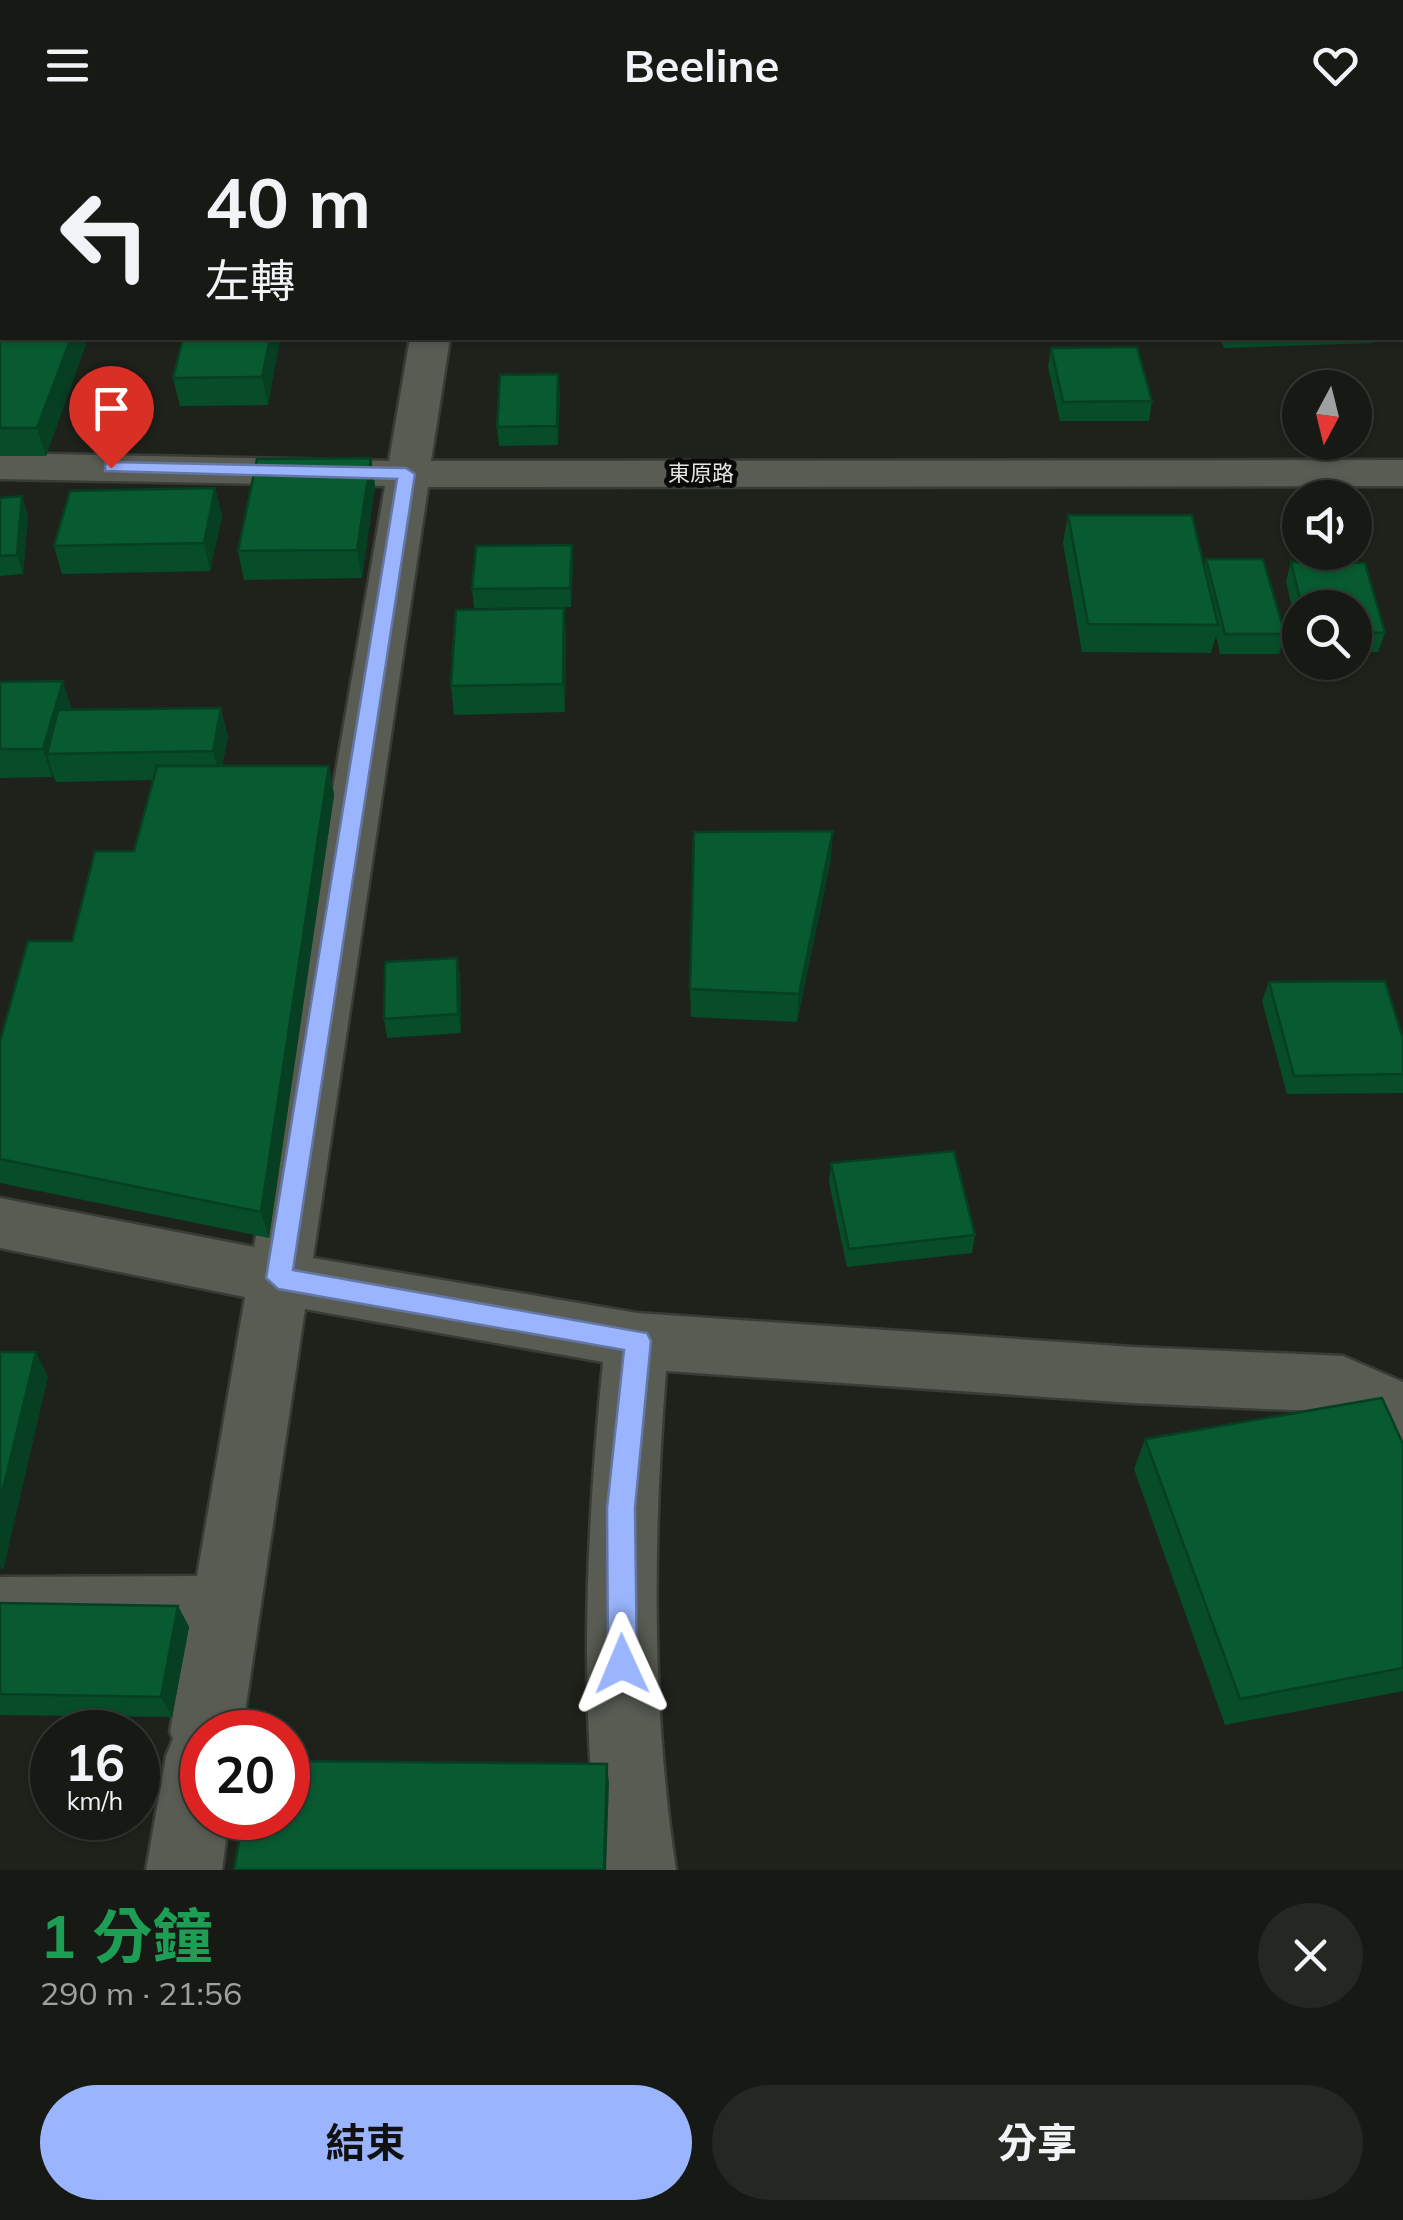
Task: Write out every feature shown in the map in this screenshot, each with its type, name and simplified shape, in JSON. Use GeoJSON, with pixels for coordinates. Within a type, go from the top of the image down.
{"type":"FeatureCollection","features":[{"type":"Feature","properties":{"kind":"street"},"geometry":{"type":"LineString","coordinates":[[210,1710],[430,340]]}},
{"type":"Feature","properties":{"kind":"street","name":"東原路"},"geometry":{"type":"LineString","coordinates":[[0,466],[406,474],[1403,473]]}},
{"type":"Feature","properties":{"kind":"street"},"geometry":{"type":"LineString","coordinates":[[0,1223],[278,1278],[638,1341],[1133,1375],[1343,1384],[1403,1414]]}},
{"type":"Feature","properties":{"kind":"street"},"geometry":{"type":"LineString","coordinates":[[638,1341],[621,1508],[624,1782],[638,1870]]}},
{"type":"Feature","properties":{"kind":"street"},"geometry":{"type":"LineString","coordinates":[[0,1610],[226,1610]]}},
{"type":"Feature","properties":{"kind":"street"},"geometry":{"type":"LineString","coordinates":[[184,1870],[189,1840]]}},
{"type":"Feature","properties":{"kind":"building"},"geometry":{"type":"Polygon","coordinates":[[[0,340],[70,340],[37,428],[0,428],[0,340]]]}},
{"type":"Feature","properties":{"kind":"building"},"geometry":{"type":"Polygon","coordinates":[[[182,340],[270,340],[262,377],[173,378],[182,340]]]}},
{"type":"Feature","properties":{"kind":"building"},"geometry":{"type":"Polygon","coordinates":[[[1137,347],[1152,401],[1063,402],[1051,348],[1137,347]]]}},
{"type":"Feature","properties":{"kind":"building"},"geometry":{"type":"Polygon","coordinates":[[[558,374],[557,426],[497,427],[500,375],[558,374]]]}},
{"type":"Feature","properties":{"kind":"building"},"geometry":{"type":"Polygon","coordinates":[[[371,458],[357,550],[238,551],[257,459],[371,458]]]}},
{"type":"Feature","properties":{"kind":"building"},"geometry":{"type":"Polygon","coordinates":[[[215,488],[204,543],[54,546],[70,491],[215,488]]]}},
{"type":"Feature","properties":{"kind":"building"},"geometry":{"type":"Polygon","coordinates":[[[22,496],[17,555],[0,556],[0,498],[22,496]]]}},
{"type":"Feature","properties":{"kind":"building"},"geometry":{"type":"Polygon","coordinates":[[[1068,515],[1192,515],[1218,625],[1088,624],[1068,515]]]}},
{"type":"Feature","properties":{"kind":"building"},"geometry":{"type":"Polygon","coordinates":[[[572,545],[570,588],[472,589],[476,546],[572,545]]]}},
{"type":"Feature","properties":{"kind":"building"},"geometry":{"type":"Polygon","coordinates":[[[1206,559],[1263,559],[1282,634],[1225,634],[1206,559]]]}},
{"type":"Feature","properties":{"kind":"building"},"geometry":{"type":"Polygon","coordinates":[[[1293,570],[1367,570],[1385,633],[1372,633],[1372,590],[1298,590],[1293,570]]]}},
{"type":"Feature","properties":{"kind":"building"},"geometry":{"type":"Polygon","coordinates":[[[564,608],[563,684],[451,686],[456,610],[564,608]]]}},
{"type":"Feature","properties":{"kind":"building"},"geometry":{"type":"Polygon","coordinates":[[[63,681],[43,749],[0,749],[0,682],[63,681]]]}},
{"type":"Feature","properties":{"kind":"building"},"geometry":{"type":"Polygon","coordinates":[[[221,708],[213,751],[47,754],[58,710],[221,708]]]}},
{"type":"Feature","properties":{"kind":"building"},"geometry":{"type":"Polygon","coordinates":[[[157,766],[329,766],[261,1212],[0,1159],[0,1041],[28,941],[72,941],[95,851],[134,851],[157,766]]]}},
{"type":"Feature","properties":{"kind":"building"},"geometry":{"type":"Polygon","coordinates":[[[833,831],[799,994],[690,989],[694,832],[833,831]]]}},
{"type":"Feature","properties":{"kind":"building"},"geometry":{"type":"Polygon","coordinates":[[[457,958],[458,1014],[384,1019],[385,962],[457,958]]]}},
{"type":"Feature","properties":{"kind":"building"},"geometry":{"type":"Polygon","coordinates":[[[1385,981],[1403,1039],[1403,1074],[1294,1076],[1269,982],[1385,981]]]}},
{"type":"Feature","properties":{"kind":"building"},"geometry":{"type":"Polygon","coordinates":[[[954,1151],[975,1235],[849,1249],[831,1163],[954,1151]]]}},
{"type":"Feature","properties":{"kind":"building"},"geometry":{"type":"Polygon","coordinates":[[[0,1352],[36,1352],[0,1501],[0,1352]]]}},
{"type":"Feature","properties":{"kind":"building"},"geometry":{"type":"Polygon","coordinates":[[[1382,1398],[1403,1444],[1403,1668],[1240,1699],[1145,1439],[1382,1398]]]}},
{"type":"Feature","properties":{"kind":"building"},"geometry":{"type":"Polygon","coordinates":[[[0,1603],[178,1606],[161,1697],[0,1694],[0,1603]]]}},
{"type":"Feature","properties":{"kind":"building"},"geometry":{"type":"Polygon","coordinates":[[[310,1761],[607,1764],[604,1870],[234,1870],[239,1840],[310,1840],[310,1761]]]}},
{"type":"Feature","properties":{"kind":"route"},"geometry":{"type":"LineString","coordinates":[[111,468],[406,474],[278,1278],[638,1341],[621,1508],[622,1664]]}}]}
